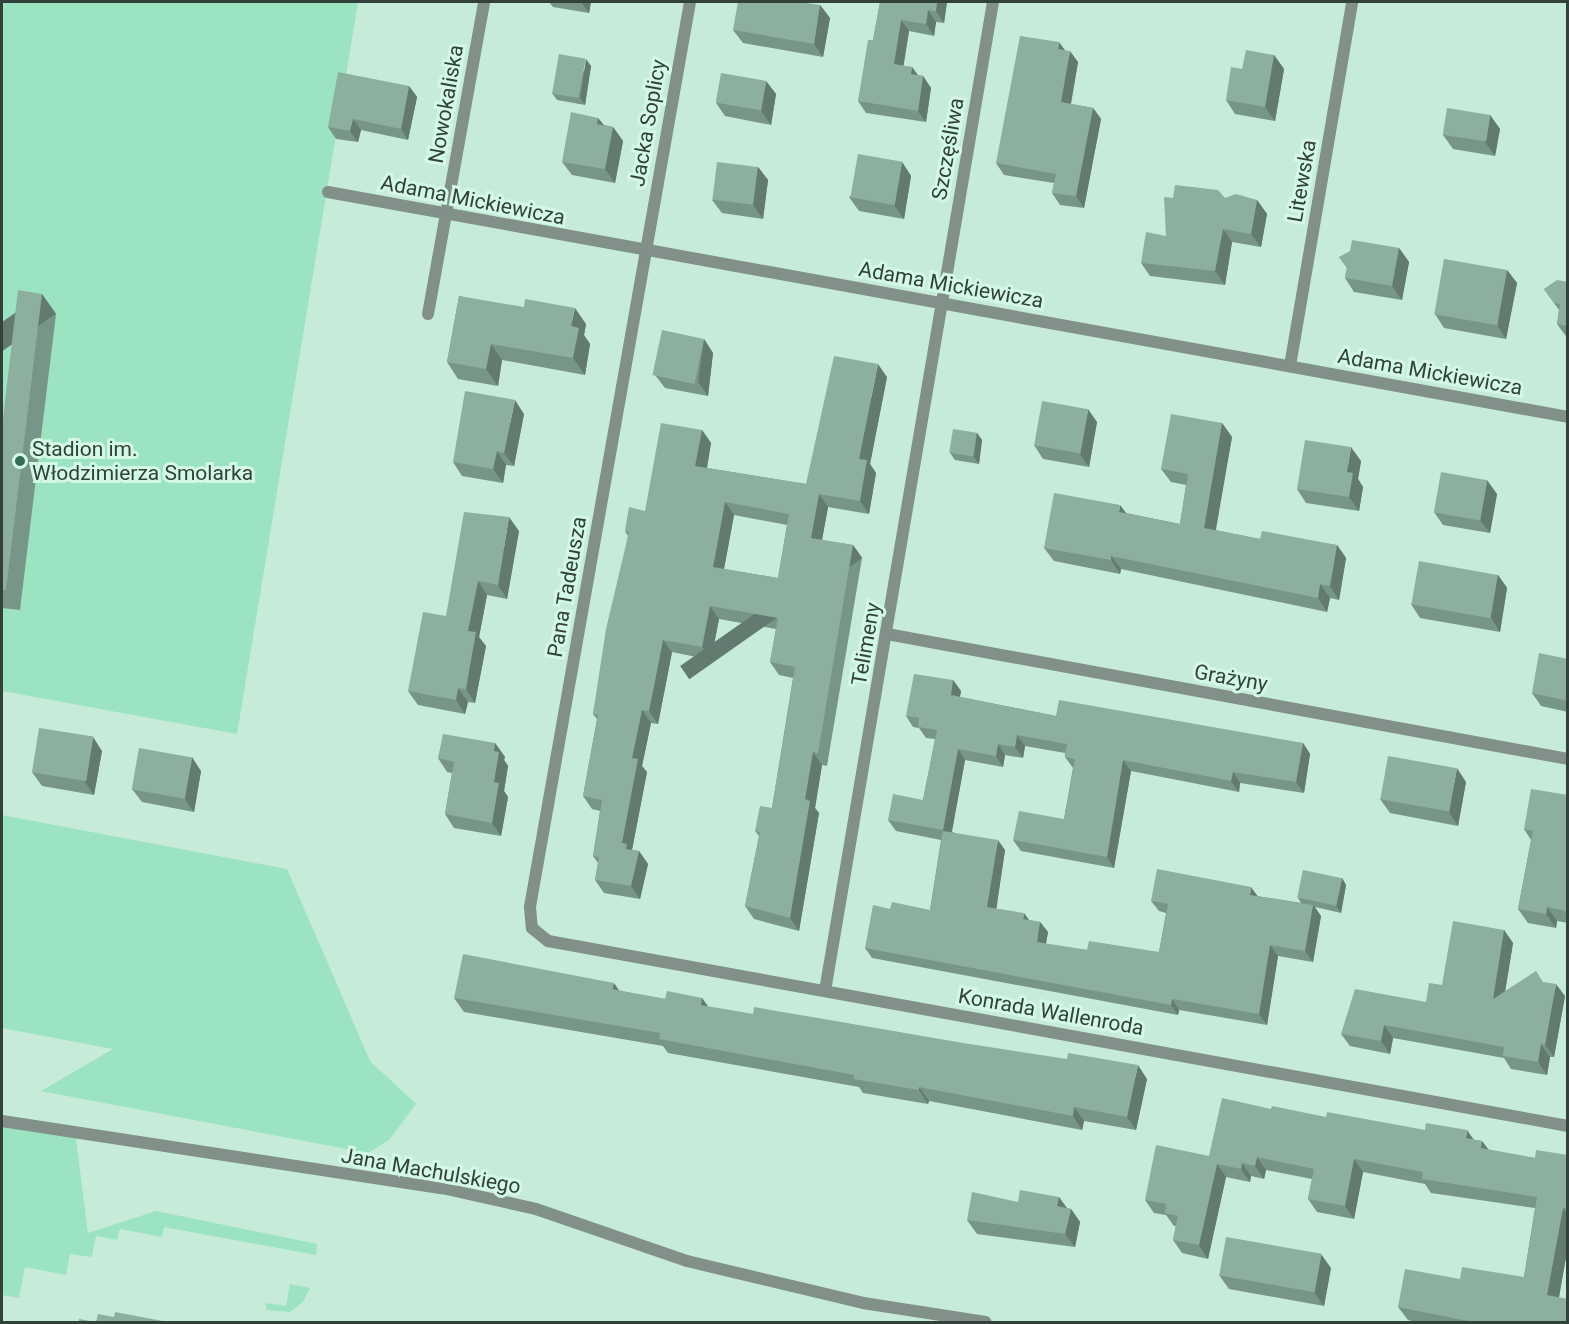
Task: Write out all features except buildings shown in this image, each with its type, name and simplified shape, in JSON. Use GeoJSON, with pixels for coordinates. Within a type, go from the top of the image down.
{"type":"FeatureCollection","features":[{"type":"Feature","properties":{"kind":"street","name":"Nowokaliska"},"geometry":{"type":"LineString","coordinates":[[429,314],[484,2]]}},
{"type":"Feature","properties":{"kind":"street","name":"Jacka Soplicy"},"geometry":{"type":"LineString","coordinates":[[645,252],[690,2]]}},
{"type":"Feature","properties":{"kind":"street","name":"Szczęśliwa"},"geometry":{"type":"LineString","coordinates":[[941,303],[993,2]]}},
{"type":"Feature","properties":{"kind":"street","name":"Litewska"},"geometry":{"type":"LineString","coordinates":[[1290,366],[1352,2]]}},
{"type":"Feature","properties":{"kind":"street","name":"Adama Mickiewicza"},"geometry":{"type":"LineString","coordinates":[[328,192],[645,252],[941,303],[1568,417]]}},
{"type":"Feature","properties":{"kind":"street","name":"Pana Tadeusza"},"geometry":{"type":"LineString","coordinates":[[532,928],[530,907],[645,252]]}},
{"type":"Feature","properties":{"kind":"street","name":"Telimeny"},"geometry":{"type":"LineString","coordinates":[[825,991],[941,303]]}},
{"type":"Feature","properties":{"kind":"street","name":"Grażyny"},"geometry":{"type":"LineString","coordinates":[[887,634],[1568,759]]}},
{"type":"Feature","properties":{"kind":"street","name":"Konrada Wallenroda"},"geometry":{"type":"LineString","coordinates":[[532,928],[548,940],[1568,1126]]}},
{"type":"Feature","properties":{"kind":"street","name":"Jana Machulskiego"},"geometry":{"type":"LineString","coordinates":[[2,1120],[442,1188],[536,1209],[687,1261],[862,1303],[986,1323]]}},
{"type":"Feature","properties":{"kind":"green space"},"geometry":{"type":"Polygon","coordinates":[[[2,2],[358,2],[237,734],[2,691],[2,2]]]}},
{"type":"Feature","properties":{"kind":"green space"},"geometry":{"type":"Polygon","coordinates":[[[2,815],[287,869],[370,1061],[416,1104],[389,1140],[368,1153],[41,1091],[113,1049],[2,1028],[2,815]]]}},
{"type":"Feature","properties":{"kind":"green space"},"geometry":{"type":"Polygon","coordinates":[[[2,1121],[75,1132],[88,1233],[156,1211],[317,1244],[316,1255],[164,1227],[162,1237],[120,1229],[117,1240],[96,1236],[92,1257],[70,1254],[66,1275],[25,1267],[19,1298],[2,1295],[2,1121]]]}},
{"type":"Feature","properties":{"kind":"green space"},"geometry":{"type":"Polygon","coordinates":[[[290,1284],[310,1288],[303,1302],[290,1312],[267,1310],[265,1303],[286,1306],[290,1284]]]}},
{"type":"Feature","properties":{"kind":"place","name":"Stadion im. Włodzimierza Smolarka"},"geometry":{"type":"Point","coordinates":[20,461]}}]}
